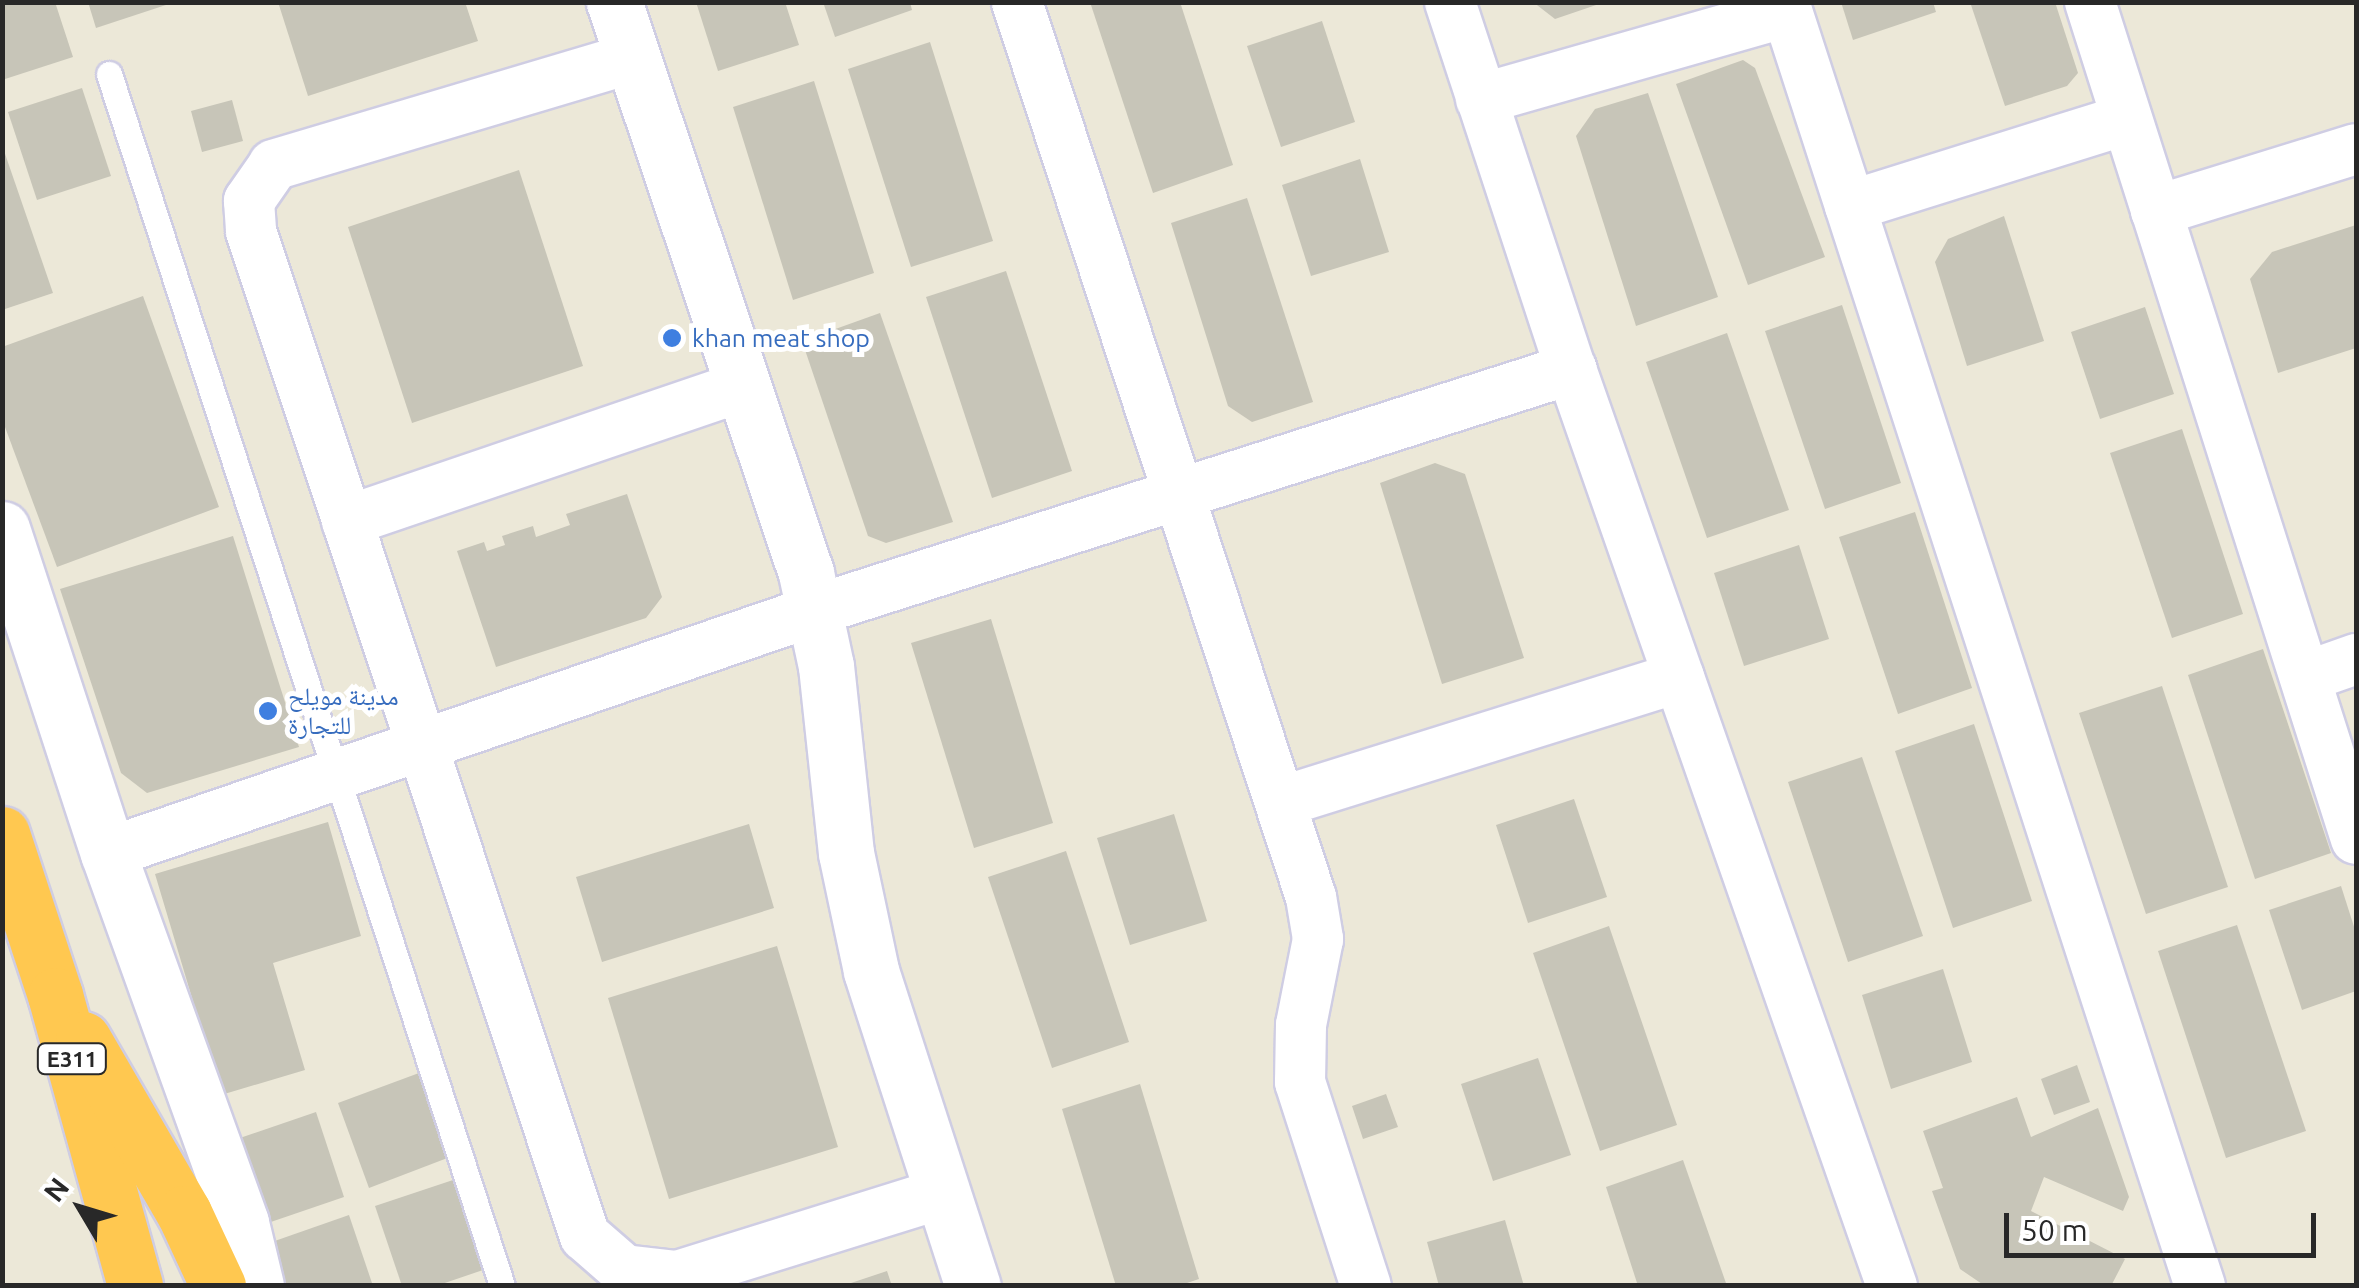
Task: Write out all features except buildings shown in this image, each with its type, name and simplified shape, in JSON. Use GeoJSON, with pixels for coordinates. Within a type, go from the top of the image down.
{"type":"FeatureCollection","features":[{"type":"Feature","properties":{"kind":"highway","name":"E311"},"geometry":{"type":"LineString","coordinates":[[2,834],[55,995],[134,1286]]}},
{"type":"Feature","properties":{"kind":"highway"},"geometry":{"type":"LineString","coordinates":[[55,995],[123,1102],[218,1286]]}},
{"type":"Feature","properties":{"kind":"street"},"geometry":{"type":"LineString","coordinates":[[614,2],[816,610],[858,915],[940,1194],[973,1286]]}},
{"type":"Feature","properties":{"kind":"street"},"geometry":{"type":"LineString","coordinates":[[1017,2],[1317,918],[1300,1082],[1366,1286]]}},
{"type":"Feature","properties":{"kind":"street"},"geometry":{"type":"LineString","coordinates":[[1450,2],[1571,369],[1892,1286]]}},
{"type":"Feature","properties":{"kind":"street"},"geometry":{"type":"LineString","coordinates":[[2090,2],[2356,838]]}},
{"type":"Feature","properties":{"kind":"street"},"geometry":{"type":"LineString","coordinates":[[1481,100],[1785,7],[2200,1286]]}},
{"type":"Feature","properties":{"kind":"street"},"geometry":{"type":"LineString","coordinates":[[632,58],[288,160],[254,187],[251,231],[572,1212],[602,1256],[638,1274],[677,1276],[940,1194]]}},
{"type":"Feature","properties":{"kind":"street"},"geometry":{"type":"LineString","coordinates":[[1850,206],[2127,118]]}},
{"type":"Feature","properties":{"kind":"street"},"geometry":{"type":"LineString","coordinates":[[2156,211],[2356,148]]}},
{"type":"Feature","properties":{"kind":"street"},"geometry":{"type":"LineString","coordinates":[[108,853],[816,610],[1571,369]]}},
{"type":"Feature","properties":{"kind":"street"},"geometry":{"type":"LineString","coordinates":[[347,522],[741,387]]}},
{"type":"Feature","properties":{"kind":"street"},"geometry":{"type":"LineString","coordinates":[[2,530],[108,853],[240,1223],[256,1286]]}},
{"type":"Feature","properties":{"kind":"street"},"geometry":{"type":"LineString","coordinates":[[2305,677],[2356,660]]}},
{"type":"Feature","properties":{"kind":"street"},"geometry":{"type":"LineString","coordinates":[[1280,802],[1679,677]]}},
{"type":"Feature","properties":{"kind":"lane"},"geometry":{"type":"LineString","coordinates":[[109,74],[502,1286]]}},
{"type":"Feature","properties":{"kind":"place","name":"khan meat shop"},"geometry":{"type":"Point","coordinates":[672,338]}},
{"type":"Feature","properties":{"kind":"place","name":"مدينة مويلح للتجارة"},"geometry":{"type":"Point","coordinates":[268,711]}}]}
